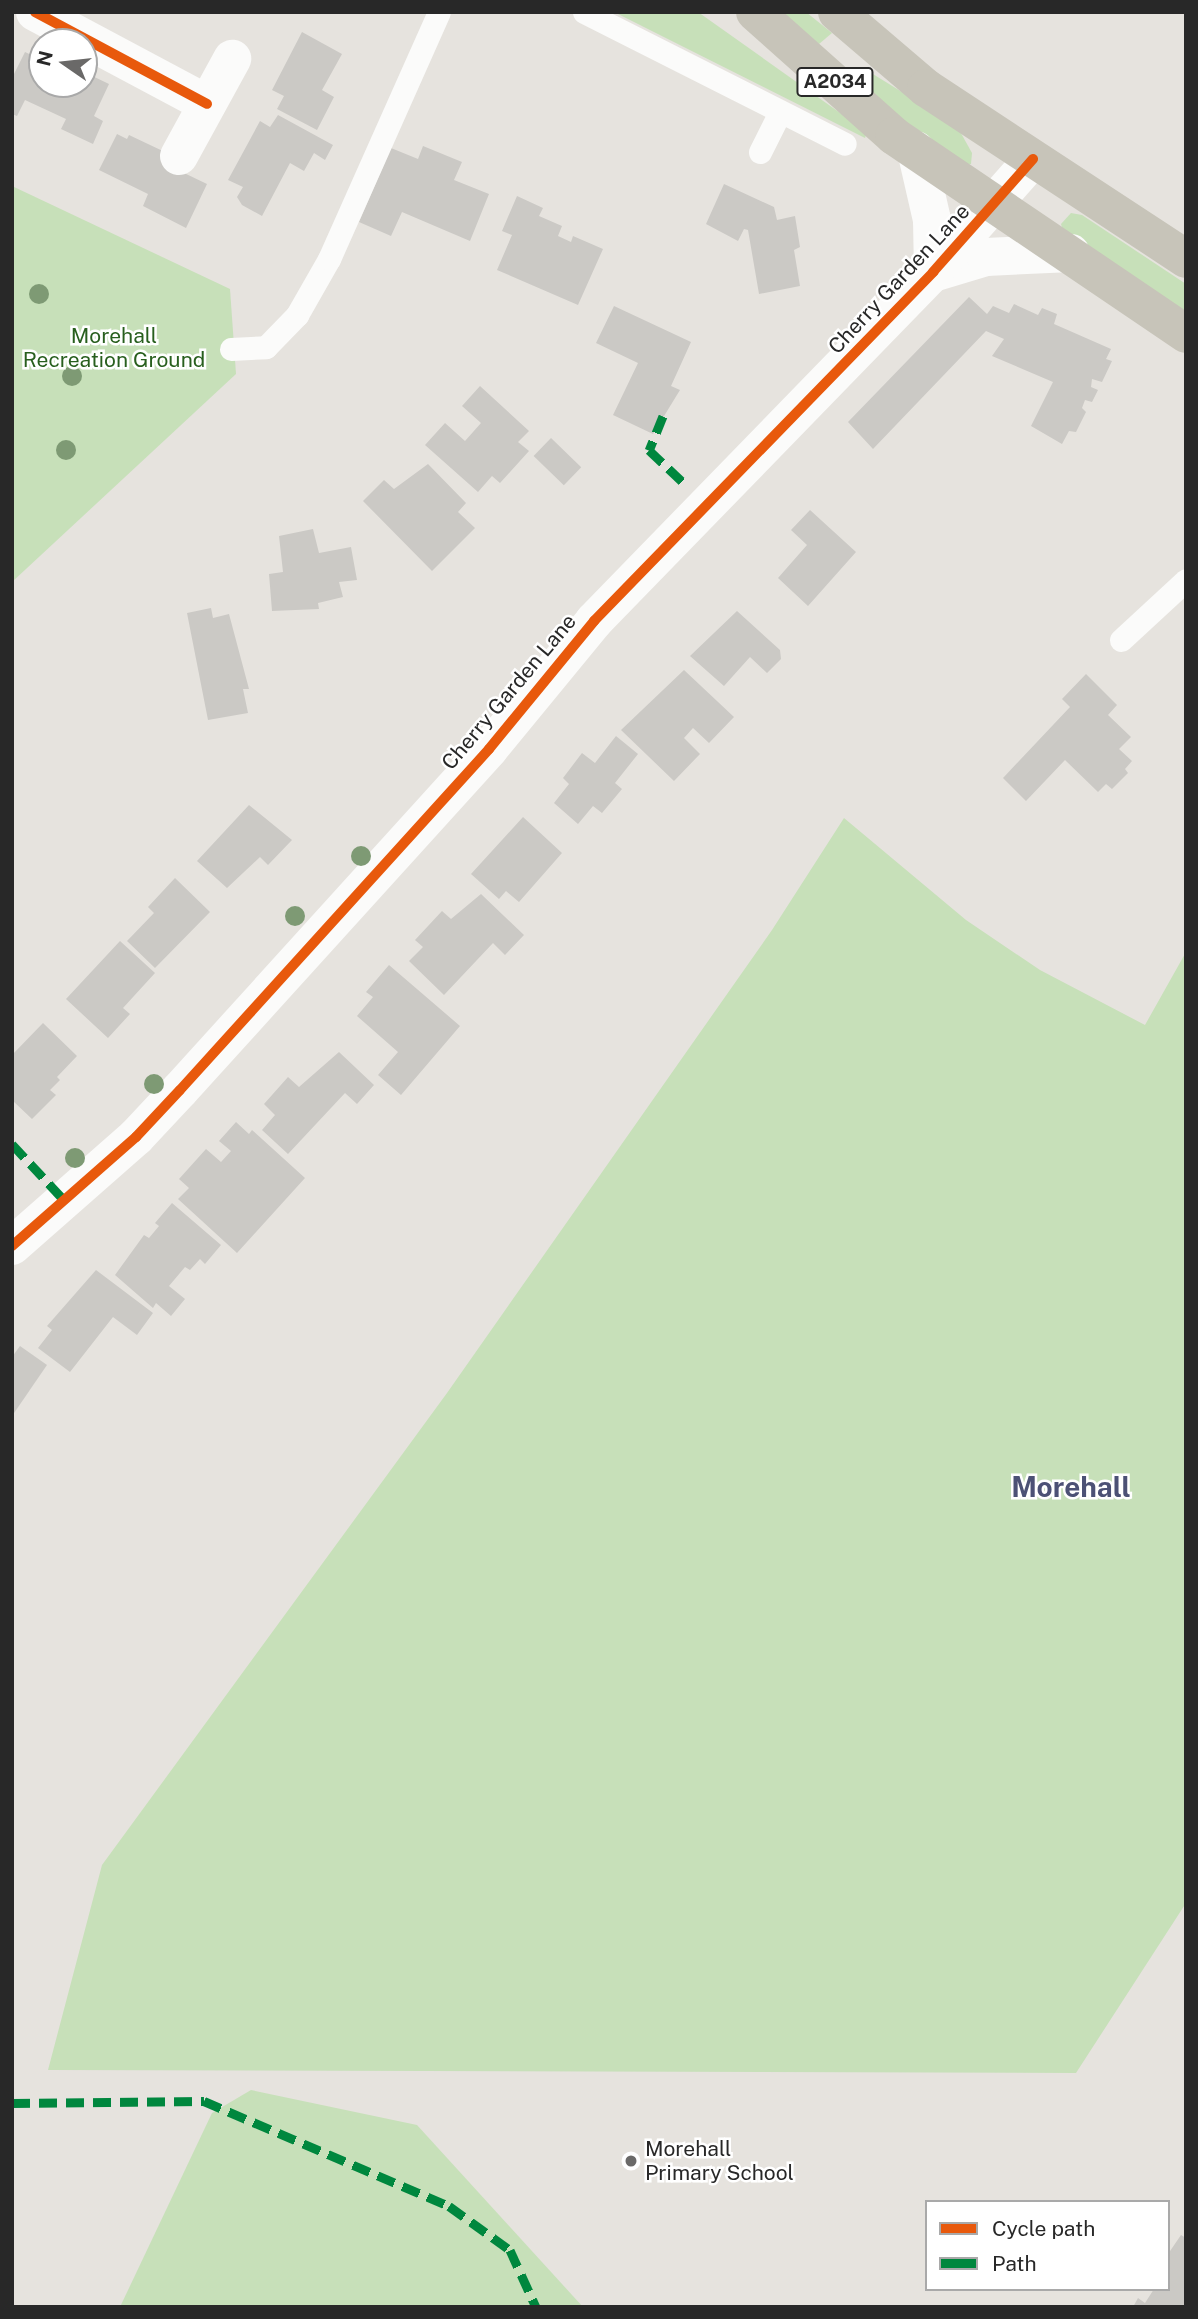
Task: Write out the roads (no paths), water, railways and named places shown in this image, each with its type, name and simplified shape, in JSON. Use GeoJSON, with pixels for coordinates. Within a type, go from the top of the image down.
{"type":"FeatureCollection","features":[{"type":"Feature","properties":{"kind":"main road","name":"A2034"},"geometry":{"type":"LineString","coordinates":[[755,12],[894,136],[999,203],[1186,334]]}},
{"type":"Feature","properties":{"kind":"main road","name":"A2034"},"geometry":{"type":"LineString","coordinates":[[837,12],[926,88],[1186,258]]}},
{"type":"Feature","properties":{"kind":"street"},"geometry":{"type":"LineString","coordinates":[[34,12],[207,104]]}},
{"type":"Feature","properties":{"kind":"street"},"geometry":{"type":"LineString","coordinates":[[179,156],[232,58]]}},
{"type":"Feature","properties":{"kind":"street","name":"Cherry Garden Lane"},"geometry":{"type":"LineString","coordinates":[[916,150],[932,219],[933,272]]}},
{"type":"Feature","properties":{"kind":"street","name":"Cherry Garden Lane"},"geometry":{"type":"LineString","coordinates":[[12,1245],[136,1137],[489,749],[594,621],[999,203],[1033,159]]}},
{"type":"Feature","properties":{"kind":"street","name":"Cherry Garden Lane"},"geometry":{"type":"LineString","coordinates":[[933,272],[986,257],[1071,253]]}},
{"type":"Feature","properties":{"kind":"lane"},"geometry":{"type":"LineString","coordinates":[[231,349],[266,347],[297,315],[329,259],[439,12]]}},
{"type":"Feature","properties":{"kind":"lane"},"geometry":{"type":"LineString","coordinates":[[584,12],[845,144]]}},
{"type":"Feature","properties":{"kind":"lane"},"geometry":{"type":"LineString","coordinates":[[760,152],[780,112]]}},
{"type":"Feature","properties":{"kind":"lane"},"geometry":{"type":"LineString","coordinates":[[1121,640],[1186,580]]}},
{"type":"Feature","properties":{"kind":"place","name":"Morehall Primary School"},"geometry":{"type":"Point","coordinates":[631,2161]}},
{"type":"Feature","properties":{"kind":"district","name":"Morehall"},"geometry":{"type":"Point","coordinates":[1071,1487]}},
{"type":"Feature","properties":{"kind":"park label","name":"Morehall Recreation Ground"},"geometry":{"type":"Point","coordinates":[114,348]}}]}
